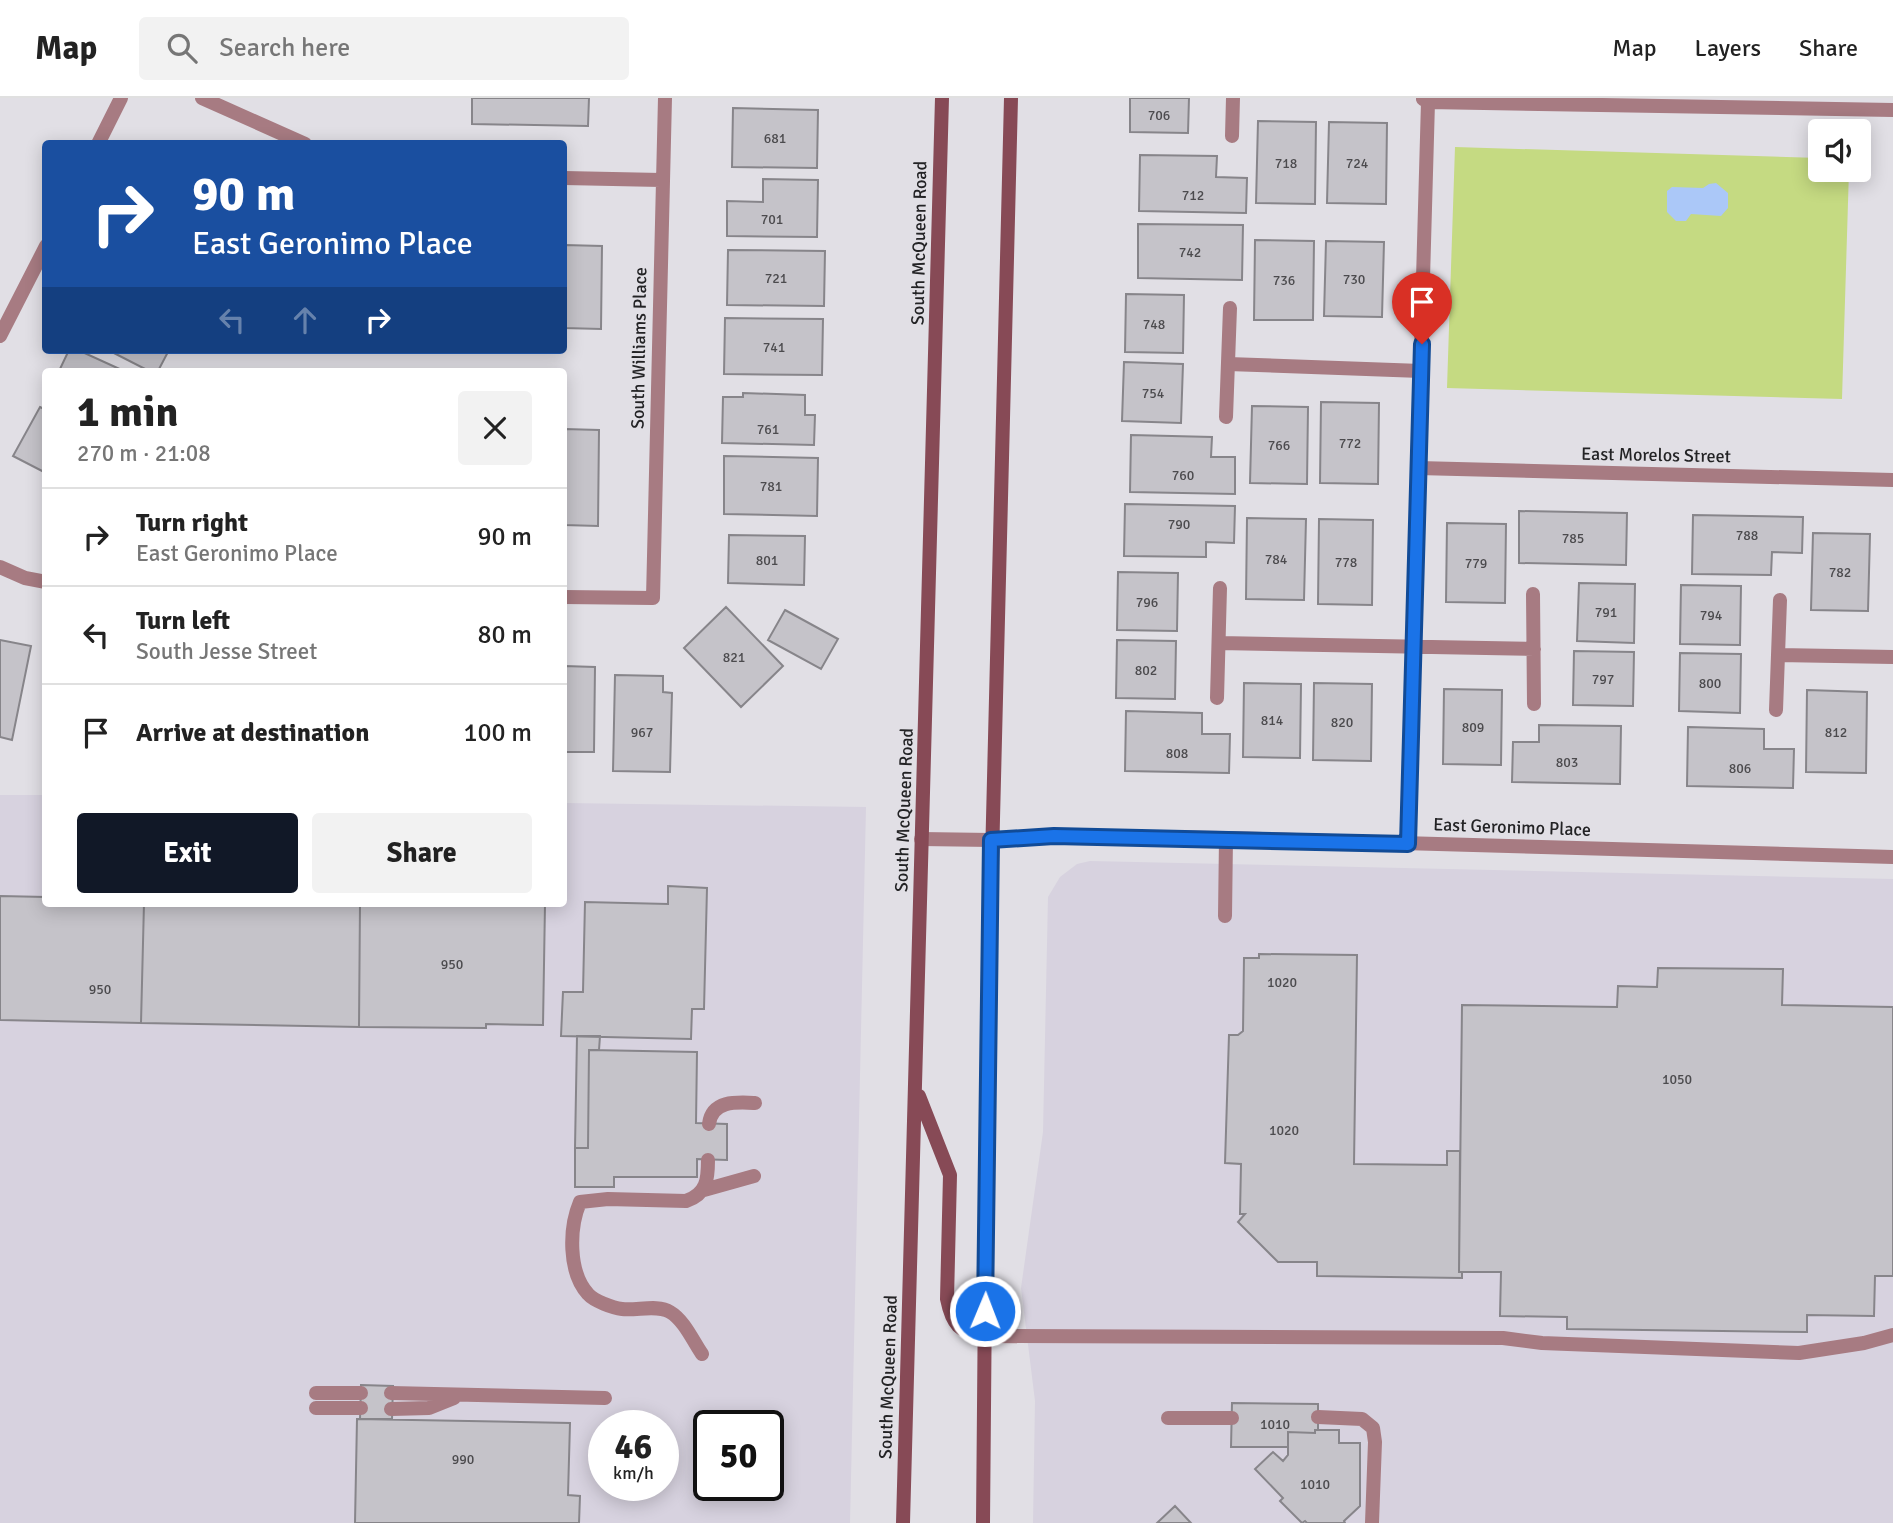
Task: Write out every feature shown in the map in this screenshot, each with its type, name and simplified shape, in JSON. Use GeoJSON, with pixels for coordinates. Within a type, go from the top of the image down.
{"type":"FeatureCollection","features":[{"type":"Feature","properties":{"kind":"main road","name":"South McQueen Road"},"geometry":{"type":"LineString","coordinates":[[903,1523],[942,98]]}},
{"type":"Feature","properties":{"kind":"main road"},"geometry":{"type":"LineString","coordinates":[[983,1523],[991,840],[1011,98]]}},
{"type":"Feature","properties":{"kind":"main road"},"geometry":{"type":"LineString","coordinates":[[916,1090],[950,1174],[947,1299],[950,1317],[959,1328],[971,1334],[985,1336]]}},
{"type":"Feature","properties":{"kind":"street"},"geometry":{"type":"LineString","coordinates":[[100,140],[121,98]]}},
{"type":"Feature","properties":{"kind":"street"},"geometry":{"type":"LineString","coordinates":[[202,98],[297,140]]}},
{"type":"Feature","properties":{"kind":"street","name":"South Williams Place"},"geometry":{"type":"LineString","coordinates":[[567,597],[653,598],[665,98]]}},
{"type":"Feature","properties":{"kind":"street"},"geometry":{"type":"LineString","coordinates":[[1232,136],[1233,98]]}},
{"type":"Feature","properties":{"kind":"street"},"geometry":{"type":"LineString","coordinates":[[1408,844],[1421,371],[1424,100],[1812,104],[1893,110]]}},
{"type":"Feature","properties":{"kind":"street"},"geometry":{"type":"LineString","coordinates":[[567,178],[661,180]]}},
{"type":"Feature","properties":{"kind":"street"},"geometry":{"type":"LineString","coordinates":[[0,336],[42,254]]}},
{"type":"Feature","properties":{"kind":"street"},"geometry":{"type":"LineString","coordinates":[[1226,417],[1230,308]]}},
{"type":"Feature","properties":{"kind":"street"},"geometry":{"type":"LineString","coordinates":[[1228,364],[1421,371]]}},
{"type":"Feature","properties":{"kind":"street","name":"East Morelos Street"},"geometry":{"type":"LineString","coordinates":[[1418,468],[1893,480]]}},
{"type":"Feature","properties":{"kind":"street"},"geometry":{"type":"LineString","coordinates":[[0,567],[25,579],[42,581]]}},
{"type":"Feature","properties":{"kind":"street"},"geometry":{"type":"LineString","coordinates":[[1217,698],[1220,587]]}},
{"type":"Feature","properties":{"kind":"street"},"geometry":{"type":"LineString","coordinates":[[1533,594],[1534,704]]}},
{"type":"Feature","properties":{"kind":"street"},"geometry":{"type":"LineString","coordinates":[[1776,710],[1780,600]]}},
{"type":"Feature","properties":{"kind":"street"},"geometry":{"type":"LineString","coordinates":[[1219,643],[1534,649]]}},
{"type":"Feature","properties":{"kind":"street"},"geometry":{"type":"LineString","coordinates":[[1778,654],[1893,657]]}},
{"type":"Feature","properties":{"kind":"street","name":"East Geronimo Place"},"geometry":{"type":"LineString","coordinates":[[921,839],[991,840],[1054,836],[1226,838],[1893,857]]}},
{"type":"Feature","properties":{"kind":"street"},"geometry":{"type":"LineString","coordinates":[[1225,916],[1226,838]]}},
{"type":"Feature","properties":{"kind":"street"},"geometry":{"type":"LineString","coordinates":[[709,1124],[710,1115],[724,1104],[755,1102]]}},
{"type":"Feature","properties":{"kind":"street"},"geometry":{"type":"LineString","coordinates":[[702,1354],[678,1318],[667,1310],[621,1309],[589,1297],[577,1278],[573,1244],[574,1216],[580,1202],[608,1199],[686,1201],[696,1198],[704,1190],[708,1179],[708,1160]]}},
{"type":"Feature","properties":{"kind":"street"},"geometry":{"type":"LineString","coordinates":[[704,1190],[754,1176]]}},
{"type":"Feature","properties":{"kind":"street"},"geometry":{"type":"LineString","coordinates":[[985,1336],[1503,1338],[1542,1343],[1799,1353],[1864,1343],[1893,1335]]}},
{"type":"Feature","properties":{"kind":"street"},"geometry":{"type":"LineString","coordinates":[[316,1393],[361,1401],[316,1408]]}},
{"type":"Feature","properties":{"kind":"street"},"geometry":{"type":"LineString","coordinates":[[391,1393],[605,1398]]}},
{"type":"Feature","properties":{"kind":"street"},"geometry":{"type":"LineString","coordinates":[[391,1409],[429,1408],[462,1395]]}},
{"type":"Feature","properties":{"kind":"street"},"geometry":{"type":"LineString","coordinates":[[1168,1418],[1232,1418]]}},
{"type":"Feature","properties":{"kind":"street"},"geometry":{"type":"LineString","coordinates":[[1318,1418],[1362,1419],[1373,1428],[1372,1523]]}},
{"type":"Feature","properties":{"kind":"shaded area"},"geometry":{"type":"Polygon","coordinates":[[[0,795],[42,795],[42,907],[567,907],[567,803],[866,807],[850,1523],[0,1523],[0,795]]]}},
{"type":"Feature","properties":{"kind":"shaded area"},"geometry":{"type":"Polygon","coordinates":[[[1090,861],[1893,879],[1893,1523],[1033,1523],[1035,1401],[1021,1288],[1043,1132],[1048,897],[1060,877],[1077,864],[1090,861]]]}},
{"type":"Feature","properties":{"kind":"green space"},"geometry":{"type":"Polygon","coordinates":[[[1455,147],[1808,158],[1808,182],[1849,182],[1842,399],[1447,388],[1455,147]]]}},
{"type":"Feature","properties":{"kind":"water"},"geometry":{"type":"Polygon","coordinates":[[[1716,183],[1728,193],[1728,208],[1721,216],[1691,214],[1686,221],[1676,221],[1667,212],[1667,191],[1672,187],[1703,188],[1716,183]]]}},
{"type":"Feature","properties":{"kind":"building"},"geometry":{"type":"Polygon","coordinates":[[[472,98],[589,98],[588,126],[472,124],[472,98]]]}},
{"type":"Feature","properties":{"kind":"building"},"geometry":{"type":"Polygon","coordinates":[[[1130,98],[1189,98],[1188,133],[1130,132],[1130,98]]]}},
{"type":"Feature","properties":{"kind":"building"},"geometry":{"type":"Polygon","coordinates":[[[733,108],[818,110],[817,168],[732,167],[733,108]]]}},
{"type":"Feature","properties":{"kind":"building"},"geometry":{"type":"Polygon","coordinates":[[[1258,121],[1316,122],[1315,204],[1256,203],[1258,121]]]}},
{"type":"Feature","properties":{"kind":"building"},"geometry":{"type":"Polygon","coordinates":[[[1329,122],[1387,123],[1386,204],[1327,203],[1329,122]]]}},
{"type":"Feature","properties":{"kind":"building"},"geometry":{"type":"Polygon","coordinates":[[[1140,155],[1217,156],[1216,177],[1247,178],[1246,213],[1139,211],[1140,155]]]}},
{"type":"Feature","properties":{"kind":"building"},"geometry":{"type":"Polygon","coordinates":[[[763,179],[818,180],[817,237],[727,236],[727,201],[763,202],[763,179]]]}},
{"type":"Feature","properties":{"kind":"building"},"geometry":{"type":"Polygon","coordinates":[[[1138,224],[1243,225],[1242,280],[1138,278],[1138,224]]]}},
{"type":"Feature","properties":{"kind":"building"},"geometry":{"type":"Polygon","coordinates":[[[1255,240],[1314,241],[1313,320],[1254,320],[1255,240]]]}},
{"type":"Feature","properties":{"kind":"building"},"geometry":{"type":"Polygon","coordinates":[[[1326,241],[1384,242],[1382,317],[1324,316],[1326,241]]]}},
{"type":"Feature","properties":{"kind":"building"},"geometry":{"type":"Polygon","coordinates":[[[567,245],[602,246],[601,329],[567,328],[567,245]]]}},
{"type":"Feature","properties":{"kind":"building"},"geometry":{"type":"Polygon","coordinates":[[[728,250],[825,251],[824,306],[727,305],[728,250]]]}},
{"type":"Feature","properties":{"kind":"building"},"geometry":{"type":"Polygon","coordinates":[[[1126,294],[1184,295],[1183,353],[1125,352],[1126,294]]]}},
{"type":"Feature","properties":{"kind":"building"},"geometry":{"type":"Polygon","coordinates":[[[725,318],[823,319],[822,375],[724,374],[725,318]]]}},
{"type":"Feature","properties":{"kind":"building"},"geometry":{"type":"Polygon","coordinates":[[[67,354],[87,354],[117,368],[60,368],[67,354]]]}},
{"type":"Feature","properties":{"kind":"building"},"geometry":{"type":"Polygon","coordinates":[[[116,354],[167,354],[160,368],[143,368],[116,354]]]}},
{"type":"Feature","properties":{"kind":"building"},"geometry":{"type":"Polygon","coordinates":[[[1124,362],[1183,364],[1181,423],[1122,421],[1124,362]]]}},
{"type":"Feature","properties":{"kind":"building"},"geometry":{"type":"Polygon","coordinates":[[[743,393],[805,395],[805,415],[815,415],[814,445],[722,443],[723,397],[743,397],[743,393]]]}},
{"type":"Feature","properties":{"kind":"building"},"geometry":{"type":"Polygon","coordinates":[[[1321,402],[1379,403],[1378,484],[1320,483],[1321,402]]]}},
{"type":"Feature","properties":{"kind":"building"},"geometry":{"type":"Polygon","coordinates":[[[1252,406],[1308,407],[1307,484],[1250,483],[1252,406]]]}},
{"type":"Feature","properties":{"kind":"building"},"geometry":{"type":"Polygon","coordinates":[[[40,407],[42,408],[42,471],[13,456],[40,407]]]}},
{"type":"Feature","properties":{"kind":"building"},"geometry":{"type":"Polygon","coordinates":[[[567,429],[599,430],[598,526],[567,525],[567,429]]]}},
{"type":"Feature","properties":{"kind":"building"},"geometry":{"type":"Polygon","coordinates":[[[1131,435],[1212,437],[1211,457],[1235,457],[1235,494],[1130,492],[1131,435]]]}},
{"type":"Feature","properties":{"kind":"building"},"geometry":{"type":"Polygon","coordinates":[[[724,456],[818,458],[817,516],[724,514],[724,456]]]}},
{"type":"Feature","properties":{"kind":"building"},"geometry":{"type":"Polygon","coordinates":[[[1125,504],[1235,506],[1234,543],[1206,542],[1206,557],[1124,556],[1125,504]]]}},
{"type":"Feature","properties":{"kind":"building"},"geometry":{"type":"Polygon","coordinates":[[[1519,511],[1627,513],[1626,565],[1519,563],[1519,511]]]}},
{"type":"Feature","properties":{"kind":"building"},"geometry":{"type":"Polygon","coordinates":[[[1693,515],[1803,517],[1802,553],[1772,552],[1771,575],[1692,574],[1693,515]]]}},
{"type":"Feature","properties":{"kind":"building"},"geometry":{"type":"Polygon","coordinates":[[[1247,518],[1306,519],[1304,600],[1246,599],[1247,518]]]}},
{"type":"Feature","properties":{"kind":"building"},"geometry":{"type":"Polygon","coordinates":[[[1319,519],[1373,520],[1372,605],[1318,604],[1319,519]]]}},
{"type":"Feature","properties":{"kind":"building"},"geometry":{"type":"Polygon","coordinates":[[[1447,523],[1506,524],[1505,603],[1446,602],[1447,523]]]}},
{"type":"Feature","properties":{"kind":"building"},"geometry":{"type":"Polygon","coordinates":[[[1813,533],[1870,534],[1868,611],[1811,610],[1813,533]]]}},
{"type":"Feature","properties":{"kind":"building"},"geometry":{"type":"Polygon","coordinates":[[[729,535],[805,536],[804,585],[728,583],[729,535]]]}},
{"type":"Feature","properties":{"kind":"building"},"geometry":{"type":"Polygon","coordinates":[[[1118,572],[1178,573],[1177,631],[1117,630],[1118,572]]]}},
{"type":"Feature","properties":{"kind":"building"},"geometry":{"type":"Polygon","coordinates":[[[1579,583],[1635,584],[1634,643],[1577,641],[1579,583]]]}},
{"type":"Feature","properties":{"kind":"building"},"geometry":{"type":"Polygon","coordinates":[[[1681,585],[1741,586],[1740,645],[1680,644],[1681,585]]]}},
{"type":"Feature","properties":{"kind":"building"},"geometry":{"type":"Polygon","coordinates":[[[726,607],[783,666],[741,707],[684,648],[726,607]]]}},
{"type":"Feature","properties":{"kind":"building"},"geometry":{"type":"Polygon","coordinates":[[[785,610],[838,639],[821,669],[768,640],[785,610]]]}},
{"type":"Feature","properties":{"kind":"building"},"geometry":{"type":"Polygon","coordinates":[[[0,640],[31,646],[12,740],[0,737],[0,640]]]}},
{"type":"Feature","properties":{"kind":"building"},"geometry":{"type":"Polygon","coordinates":[[[1117,640],[1176,641],[1175,699],[1116,698],[1117,640]]]}},
{"type":"Feature","properties":{"kind":"building"},"geometry":{"type":"Polygon","coordinates":[[[1574,651],[1634,652],[1633,706],[1573,705],[1574,651]]]}},
{"type":"Feature","properties":{"kind":"building"},"geometry":{"type":"Polygon","coordinates":[[[1680,653],[1741,654],[1740,713],[1679,711],[1680,653]]]}},
{"type":"Feature","properties":{"kind":"building"},"geometry":{"type":"Polygon","coordinates":[[[567,666],[595,667],[594,752],[567,752],[567,666]]]}},
{"type":"Feature","properties":{"kind":"building"},"geometry":{"type":"Polygon","coordinates":[[[615,675],[663,676],[663,692],[672,693],[670,772],[613,771],[615,675]]]}},
{"type":"Feature","properties":{"kind":"building"},"geometry":{"type":"Polygon","coordinates":[[[1244,683],[1301,684],[1300,758],[1243,757],[1244,683]]]}},
{"type":"Feature","properties":{"kind":"building"},"geometry":{"type":"Polygon","coordinates":[[[1314,683],[1372,684],[1371,761],[1313,760],[1314,683]]]}},
{"type":"Feature","properties":{"kind":"building"},"geometry":{"type":"Polygon","coordinates":[[[1444,689],[1502,690],[1501,765],[1443,764],[1444,689]]]}},
{"type":"Feature","properties":{"kind":"building"},"geometry":{"type":"Polygon","coordinates":[[[1807,690],[1867,692],[1866,773],[1806,772],[1807,690]]]}},
{"type":"Feature","properties":{"kind":"building"},"geometry":{"type":"Polygon","coordinates":[[[1126,711],[1202,713],[1202,734],[1230,734],[1229,773],[1125,771],[1126,711]]]}},
{"type":"Feature","properties":{"kind":"building"},"geometry":{"type":"Polygon","coordinates":[[[1539,725],[1621,726],[1620,784],[1512,782],[1513,742],[1539,742],[1539,725]]]}},
{"type":"Feature","properties":{"kind":"building"},"geometry":{"type":"Polygon","coordinates":[[[1688,727],[1764,729],[1764,749],[1794,749],[1793,788],[1687,786],[1688,727]]]}},
{"type":"Feature","properties":{"kind":"building"},"geometry":{"type":"Polygon","coordinates":[[[668,886],[707,888],[704,1009],[692,1009],[691,1039],[561,1036],[563,992],[583,992],[585,902],[668,904],[668,886]]]}},
{"type":"Feature","properties":{"kind":"building"},"geometry":{"type":"Polygon","coordinates":[[[0,896],[42,897],[42,907],[144,907],[141,1023],[0,1020],[0,896]]]}},
{"type":"Feature","properties":{"kind":"building"},"geometry":{"type":"Polygon","coordinates":[[[144,907],[360,907],[359,1027],[141,1023],[144,907]]]}},
{"type":"Feature","properties":{"kind":"building"},"geometry":{"type":"Polygon","coordinates":[[[360,907],[545,907],[543,1025],[486,1024],[486,1028],[359,1027],[360,907]]]}},
{"type":"Feature","properties":{"kind":"building"},"geometry":{"type":"Polygon","coordinates":[[[1259,954],[1357,955],[1354,1164],[1447,1165],[1447,1151],[1460,1151],[1459,1272],[1462,1272],[1462,1278],[1317,1276],[1317,1262],[1278,1262],[1238,1222],[1245,1214],[1240,1214],[1241,1164],[1225,1163],[1229,1035],[1238,1035],[1243,1031],[1244,958],[1259,958],[1259,954]]]}},
{"type":"Feature","properties":{"kind":"building"},"geometry":{"type":"Polygon","coordinates":[[[1658,968],[1783,969],[1782,1005],[1893,1007],[1893,1276],[1875,1276],[1874,1316],[1807,1315],[1807,1332],[1567,1329],[1567,1317],[1500,1316],[1501,1272],[1459,1272],[1462,1005],[1617,1007],[1618,986],[1657,987],[1658,968]]]}},
{"type":"Feature","properties":{"kind":"building"},"geometry":{"type":"Polygon","coordinates":[[[577,1036],[600,1036],[599,1050],[589,1050],[588,1148],[575,1148],[577,1036]]]}},
{"type":"Feature","properties":{"kind":"building"},"geometry":{"type":"Polygon","coordinates":[[[589,1050],[697,1052],[696,1123],[727,1124],[727,1160],[697,1159],[697,1177],[614,1177],[614,1187],[575,1187],[575,1148],[588,1148],[589,1050]]]}},
{"type":"Feature","properties":{"kind":"building"},"geometry":{"type":"Polygon","coordinates":[[[361,1385],[393,1386],[392,1419],[360,1419],[361,1385]]]}},
{"type":"Feature","properties":{"kind":"building"},"geometry":{"type":"Polygon","coordinates":[[[1232,1403],[1318,1404],[1318,1430],[1315,1430],[1315,1433],[1288,1432],[1288,1447],[1231,1447],[1232,1403]]]}},
{"type":"Feature","properties":{"kind":"building"},"geometry":{"type":"Polygon","coordinates":[[[357,1419],[570,1423],[568,1495],[580,1496],[579,1523],[355,1523],[357,1419]]]}},
{"type":"Feature","properties":{"kind":"building"},"geometry":{"type":"Polygon","coordinates":[[[1315,1430],[1339,1430],[1339,1443],[1360,1443],[1360,1506],[1345,1523],[1302,1523],[1280,1501],[1283,1498],[1255,1469],[1273,1452],[1283,1461],[1288,1455],[1288,1432],[1315,1433],[1315,1430]]]}},
{"type":"Feature","properties":{"kind":"building"},"geometry":{"type":"Polygon","coordinates":[[[1175,1506],[1191,1523],[1157,1523],[1175,1506]]]}},
{"type":"Feature","properties":{"kind":"route"},"geometry":{"type":"LineString","coordinates":[[985,1311],[991,840],[1054,836],[1408,844],[1422,344]]}}]}
